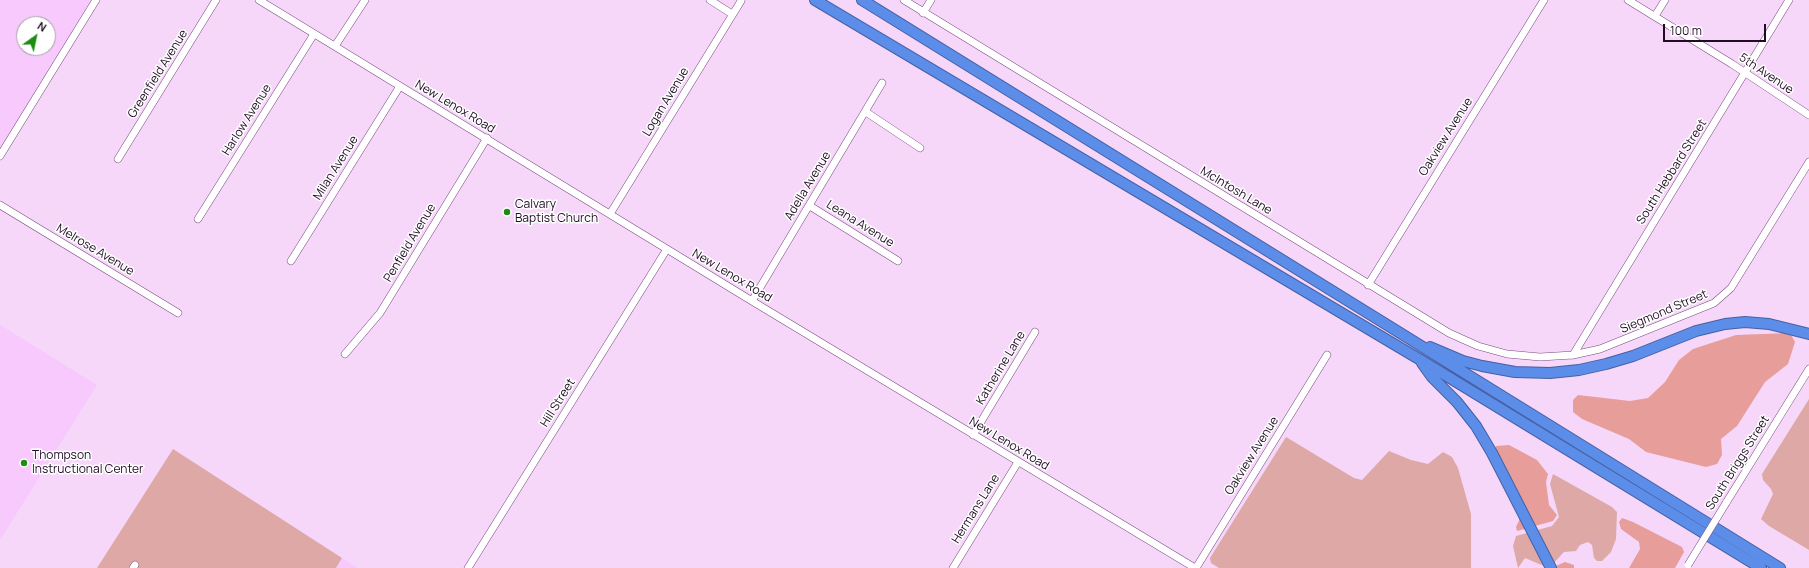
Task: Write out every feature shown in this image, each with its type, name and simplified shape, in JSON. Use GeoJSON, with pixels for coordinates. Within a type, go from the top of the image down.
{"type":"FeatureCollection","features":[{"type":"Feature","properties":{"kind":"highway"},"geometry":{"type":"LineString","coordinates":[[815,0],[1419,359],[1761,568]]}},
{"type":"Feature","properties":{"kind":"highway"},"geometry":{"type":"LineString","coordinates":[[862,0],[1780,568]]}},
{"type":"Feature","properties":{"kind":"highway"},"geometry":{"type":"LineString","coordinates":[[1395,331],[1470,362],[1515,372],[1550,373],[1579,370],[1606,364],[1633,356],[1696,331],[1725,324],[1745,322],[1769,324],[1809,334]]}},
{"type":"Feature","properties":{"kind":"highway"},"geometry":{"type":"LineString","coordinates":[[1419,359],[1432,377],[1457,402],[1476,426],[1492,453],[1552,568]]}},
{"type":"Feature","properties":{"kind":"street"},"geometry":{"type":"LineString","coordinates":[[0,156],[96,0]]}},
{"type":"Feature","properties":{"kind":"street","name":"Greenfield Avenue"},"geometry":{"type":"LineString","coordinates":[[118,159],[216,0]]}},
{"type":"Feature","properties":{"kind":"street","name":"New Lenox Road"},"geometry":{"type":"LineString","coordinates":[[259,0],[752,301],[1195,568]]}},
{"type":"Feature","properties":{"kind":"street"},"geometry":{"type":"LineString","coordinates":[[335,46],[365,0]]}},
{"type":"Feature","properties":{"kind":"street"},"geometry":{"type":"LineString","coordinates":[[710,0],[732,14]]}},
{"type":"Feature","properties":{"kind":"street","name":"McIntosh Lane"},"geometry":{"type":"LineString","coordinates":[[904,0],[1368,285],[1449,333],[1478,346],[1507,354],[1540,357],[1573,355]]}},
{"type":"Feature","properties":{"kind":"street"},"geometry":{"type":"LineString","coordinates":[[923,13],[931,0]]}},
{"type":"Feature","properties":{"kind":"street","name":"Oakview Avenue"},"geometry":{"type":"LineString","coordinates":[[1368,285],[1544,0]]}},
{"type":"Feature","properties":{"kind":"street","name":"5th Avenue"},"geometry":{"type":"LineString","coordinates":[[1628,0],[1746,73],[1809,116]]}},
{"type":"Feature","properties":{"kind":"street"},"geometry":{"type":"LineString","coordinates":[[1655,16],[1665,0]]}},
{"type":"Feature","properties":{"kind":"street","name":"South Hebbard Street"},"geometry":{"type":"LineString","coordinates":[[1573,355],[1746,73],[1789,0]]}},
{"type":"Feature","properties":{"kind":"street","name":"Logan Avenue"},"geometry":{"type":"LineString","coordinates":[[610,214],[741,1]]}},
{"type":"Feature","properties":{"kind":"street","name":"Harlow Avenue"},"geometry":{"type":"LineString","coordinates":[[198,219],[314,34]]}},
{"type":"Feature","properties":{"kind":"street","name":"Adella Avenue"},"geometry":{"type":"LineString","coordinates":[[752,301],[866,112],[882,82]]}},
{"type":"Feature","properties":{"kind":"street","name":"Milan Avenue"},"geometry":{"type":"LineString","coordinates":[[291,261],[400,86]]}},
{"type":"Feature","properties":{"kind":"street"},"geometry":{"type":"LineString","coordinates":[[866,112],[920,148]]}},
{"type":"Feature","properties":{"kind":"street","name":"Penfield Avenue"},"geometry":{"type":"LineString","coordinates":[[344,354],[380,313],[487,138]]}},
{"type":"Feature","properties":{"kind":"street","name":"Siegmond Street"},"geometry":{"type":"LineString","coordinates":[[1573,355],[1600,349],[1625,341],[1714,303],[1725,295],[1731,288],[1809,162]]}},
{"type":"Feature","properties":{"kind":"street","name":"Melrose Avenue"},"geometry":{"type":"LineString","coordinates":[[0,205],[178,313]]}},
{"type":"Feature","properties":{"kind":"street","name":"Leana Avenue"},"geometry":{"type":"LineString","coordinates":[[810,206],[898,261]]}},
{"type":"Feature","properties":{"kind":"street","name":"Hill Street"},"geometry":{"type":"LineString","coordinates":[[468,568],[667,249]]}},
{"type":"Feature","properties":{"kind":"street","name":"Katherine Lane"},"geometry":{"type":"LineString","coordinates":[[974,435],[1036,332]]}},
{"type":"Feature","properties":{"kind":"street","name":"Oakview Avenue"},"geometry":{"type":"LineString","coordinates":[[1195,568],[1327,355]]}},
{"type":"Feature","properties":{"kind":"street","name":"South Briggs Street"},"geometry":{"type":"LineString","coordinates":[[1687,566],[1809,369]]}},
{"type":"Feature","properties":{"kind":"street","name":"Hermans Lane"},"geometry":{"type":"LineString","coordinates":[[953,568],[1018,462]]}},
{"type":"Feature","properties":{"kind":"shaded area"},"geometry":{"type":"Polygon","coordinates":[[[0,0],[91,0],[0,151],[0,0]]]}},
{"type":"Feature","properties":{"kind":"shaded area","name":"Thompson Instructional Center"},"geometry":{"type":"Polygon","coordinates":[[[0,325],[97,385],[0,540],[0,325]]]}},
{"type":"Feature","properties":{"kind":"shaded area"},"geometry":{"type":"Polygon","coordinates":[[[1790,333],[1795,342],[1788,364],[1765,382],[1737,426],[1721,439],[1722,455],[1717,464],[1706,467],[1646,452],[1629,439],[1582,419],[1573,412],[1573,400],[1578,395],[1630,401],[1648,398],[1665,382],[1679,360],[1693,349],[1736,335],[1790,333]]]}},
{"type":"Feature","properties":{"kind":"shaded area"},"geometry":{"type":"Polygon","coordinates":[[[1809,399],[1809,550],[1769,526],[1761,519],[1773,494],[1771,489],[1763,480],[1762,474],[1809,399]]]}},
{"type":"Feature","properties":{"kind":"shaded area"},"geometry":{"type":"Polygon","coordinates":[[[1286,437],[1354,478],[1362,480],[1389,451],[1411,460],[1428,464],[1443,452],[1452,457],[1458,468],[1471,514],[1471,568],[1219,568],[1211,563],[1210,558],[1286,437]]]}},
{"type":"Feature","properties":{"kind":"shaded area"},"geometry":{"type":"Polygon","coordinates":[[[1509,445],[1537,460],[1548,474],[1546,482],[1549,505],[1557,515],[1553,521],[1517,531],[1516,527],[1524,510],[1495,450],[1496,446],[1509,445]]]}},
{"type":"Feature","properties":{"kind":"shaded area"},"geometry":{"type":"Polygon","coordinates":[[[173,449],[342,558],[336,568],[97,568],[173,449]]]}},
{"type":"Feature","properties":{"kind":"shaded area"},"geometry":{"type":"Polygon","coordinates":[[[1553,474],[1612,507],[1617,512],[1616,539],[1611,552],[1602,561],[1597,561],[1594,558],[1592,545],[1588,542],[1580,545],[1576,551],[1564,552],[1551,566],[1544,566],[1525,558],[1518,568],[1513,546],[1516,536],[1552,526],[1559,517],[1550,484],[1553,474]]]}},
{"type":"Feature","properties":{"kind":"shaded area"},"geometry":{"type":"Polygon","coordinates":[[[1622,518],[1682,547],[1684,552],[1675,568],[1629,568],[1640,549],[1639,542],[1621,529],[1619,522],[1622,518]]]}},
{"type":"Feature","properties":{"kind":"shaded area"},"geometry":{"type":"Polygon","coordinates":[[[342,558],[358,568],[336,568],[342,558]]]}},
{"type":"Feature","properties":{"kind":"shaded area"},"geometry":{"type":"Polygon","coordinates":[[[1565,562],[1574,565],[1574,568],[1551,568],[1565,562]]]}},
{"type":"Feature","properties":{"kind":"place","name":"Calvary Baptist Church"},"geometry":{"type":"Point","coordinates":[507,212]}},
{"type":"Feature","properties":{"kind":"place","name":"Thompson Instructional Center"},"geometry":{"type":"Point","coordinates":[24,463]}}]}
